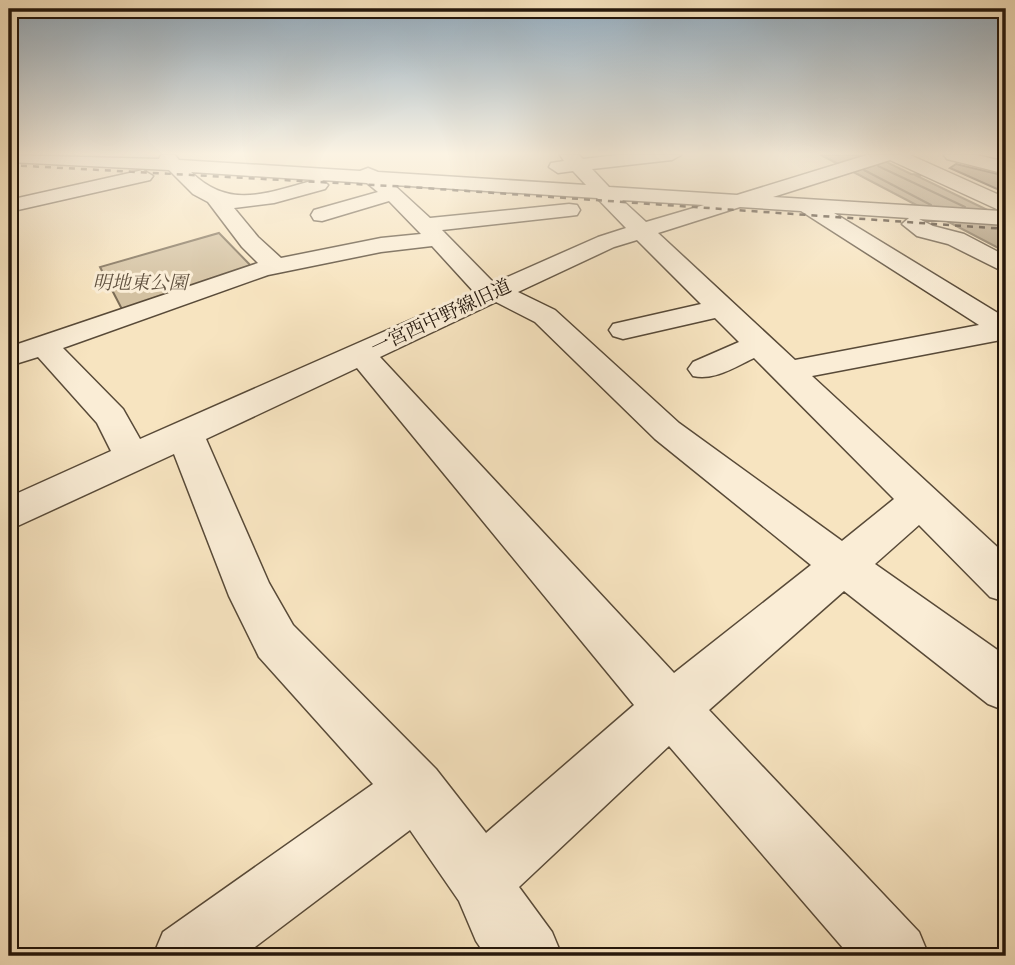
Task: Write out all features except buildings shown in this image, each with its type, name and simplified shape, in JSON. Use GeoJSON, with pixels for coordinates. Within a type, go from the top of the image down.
{"type":"FeatureCollection","features":[{"type":"Feature","properties":{"kind":"street"},"geometry":{"type":"LineString","coordinates":[[9,206],[35,200]]}},
{"type":"Feature","properties":{"kind":"street"},"geometry":{"type":"LineString","coordinates":[[217,200],[250,242],[275,266]]}},
{"type":"Feature","properties":{"kind":"street"},"geometry":{"type":"LineString","coordinates":[[323,215],[372,200]]}},
{"type":"Feature","properties":{"kind":"street"},"geometry":{"type":"LineString","coordinates":[[398,200],[494,293],[545,316],[562,329],[667,431],[1006,686]]}},
{"type":"Feature","properties":{"kind":"street"},"geometry":{"type":"LineString","coordinates":[[567,200],[574,201],[606,242]]}},
{"type":"Feature","properties":{"kind":"street"},"geometry":{"type":"LineString","coordinates":[[9,357],[275,266],[577,200]]}},
{"type":"Feature","properties":{"kind":"street"},"geometry":{"type":"LineString","coordinates":[[611,200],[1006,583]]}},
{"type":"Feature","properties":{"kind":"street"},"geometry":{"type":"LineString","coordinates":[[739,200],[1006,218]]}},
{"type":"Feature","properties":{"kind":"street","name":"一宮西中野線旧道"},"geometry":{"type":"LineString","coordinates":[[9,514],[606,242],[739,200]]}},
{"type":"Feature","properties":{"kind":"street"},"geometry":{"type":"LineString","coordinates":[[877,200],[925,231],[956,239],[1006,266]]}},
{"type":"Feature","properties":{"kind":"street"},"geometry":{"type":"LineString","coordinates":[[806,205],[1006,329]]}},
{"type":"Feature","properties":{"kind":"street"},"geometry":{"type":"LineString","coordinates":[[623,330],[723,308]]}},
{"type":"Feature","properties":{"kind":"street"},"geometry":{"type":"LineString","coordinates":[[788,371],[1006,329]]}},
{"type":"Feature","properties":{"kind":"street"},"geometry":{"type":"LineString","coordinates":[[704,369],[760,344]]}},
{"type":"Feature","properties":{"kind":"street"},"geometry":{"type":"LineString","coordinates":[[45,345],[61,366],[111,417],[133,458]]}},
{"type":"Feature","properties":{"kind":"street"},"geometry":{"type":"LineString","coordinates":[[361,354],[479,493],[670,709],[895,956]]}},
{"type":"Feature","properties":{"kind":"street"},"geometry":{"type":"LineString","coordinates":[[186,434],[194,460],[252,596],[276,640],[416,789],[481,879],[499,918],[528,956]]}},
{"type":"Feature","properties":{"kind":"street"},"geometry":{"type":"LineString","coordinates":[[481,879],[670,709],[921,500]]}},
{"type":"Feature","properties":{"kind":"street"},"geometry":{"type":"LineString","coordinates":[[187,956],[416,789]]}},
{"type":"Feature","properties":{"kind":"green space","name":"明地東公園"},"geometry":{"type":"Polygon","coordinates":[[[219,233],[255,270],[125,315],[100,267],[219,233]]]}},
{"type":"Feature","properties":{"kind":"water"},"geometry":{"type":"Polygon","coordinates":[[[907,200],[967,200],[1006,219],[1006,252],[907,200]]]}},
{"type":"Feature","properties":{"kind":"railway"},"geometry":{"type":"LineString","coordinates":[[595,200],[1006,229]]}}]}
